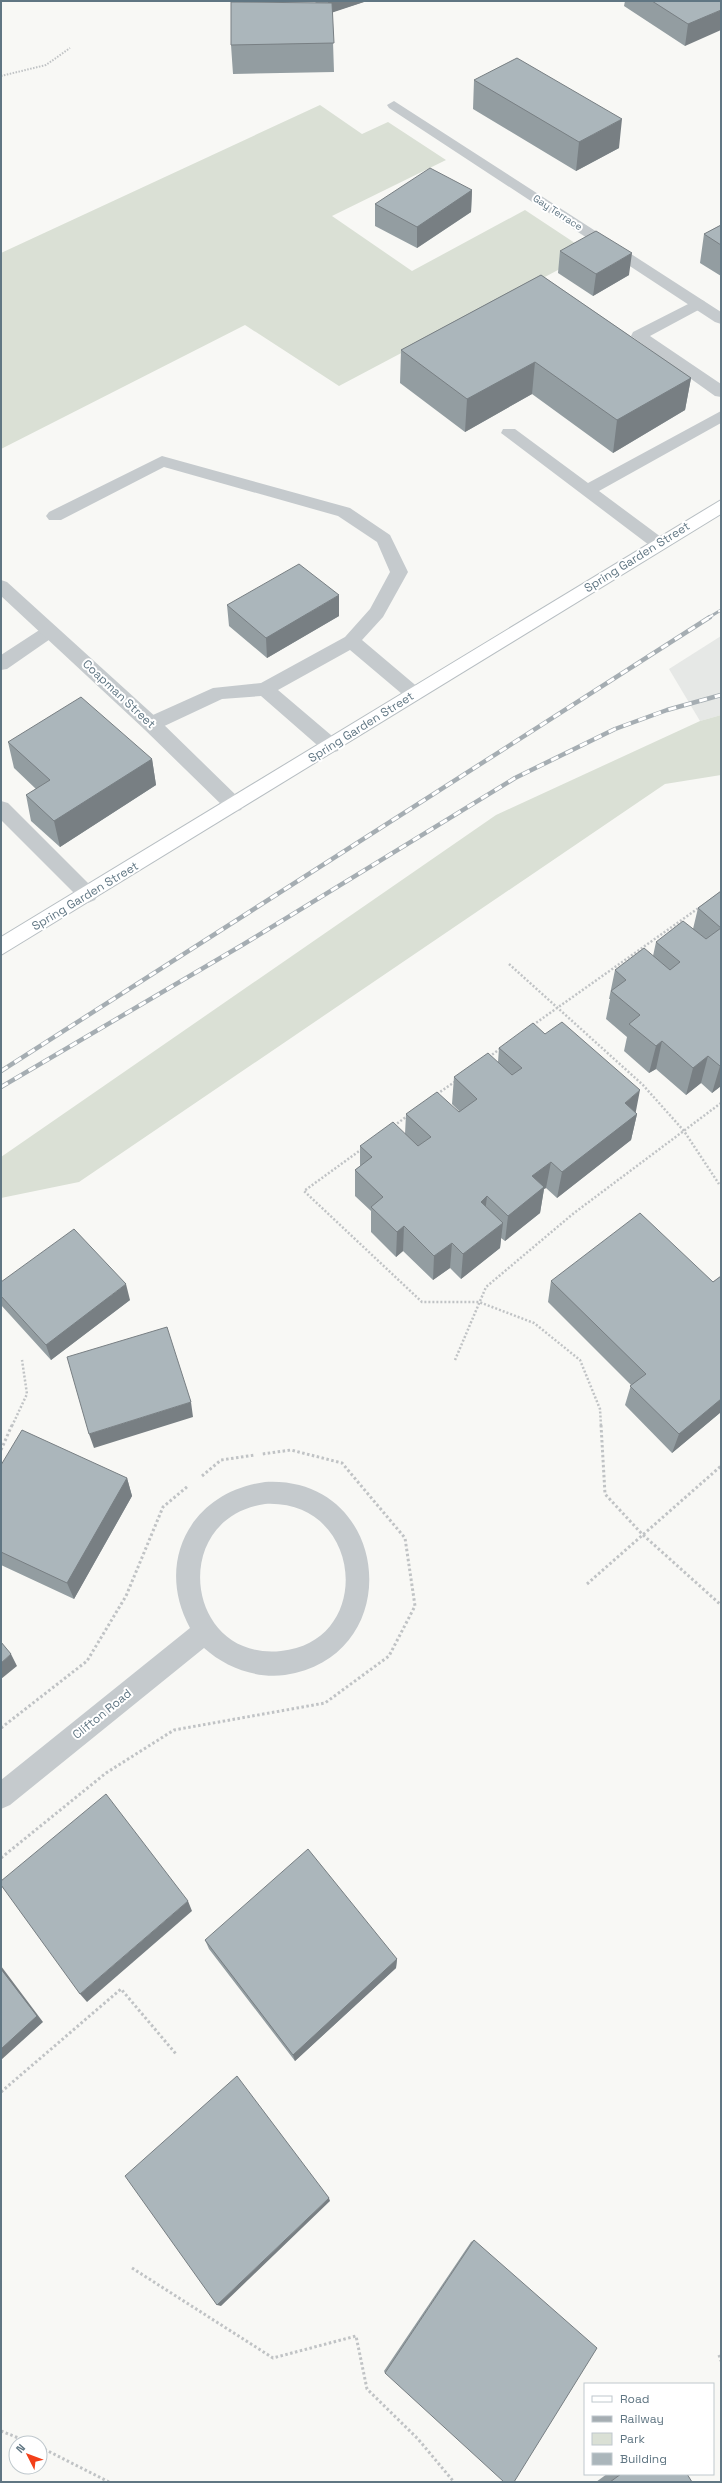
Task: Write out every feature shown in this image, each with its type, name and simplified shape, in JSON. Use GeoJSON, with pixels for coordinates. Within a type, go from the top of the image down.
{"type":"FeatureCollection","features":[{"type":"Feature","properties":{"kind":"main road","name":"Spring Garden Street"},"geometry":{"type":"LineString","coordinates":[[3,942],[88,895],[721,506]]}},
{"type":"Feature","properties":{"kind":"street","name":"Gay Terrace"},"geometry":{"type":"LineString","coordinates":[[394,105],[721,319]]}},
{"type":"Feature","properties":{"kind":"street"},"geometry":{"type":"LineString","coordinates":[[698,304],[639,336],[721,392]]}},
{"type":"Feature","properties":{"kind":"street"},"geometry":{"type":"LineString","coordinates":[[587,491],[721,416]]}},
{"type":"Feature","properties":{"kind":"street"},"geometry":{"type":"LineString","coordinates":[[509,433],[659,544]]}},
{"type":"Feature","properties":{"kind":"street"},"geometry":{"type":"LineString","coordinates":[[55,516],[162,461],[344,512],[384,539],[398,572],[377,613],[351,640],[265,689],[220,693],[152,724]]}},
{"type":"Feature","properties":{"kind":"street","name":"Coapman Street"},"geometry":{"type":"LineString","coordinates":[[1,586],[152,724],[234,806]]}},
{"type":"Feature","properties":{"kind":"street"},"geometry":{"type":"LineString","coordinates":[[1,664],[50,631]]}},
{"type":"Feature","properties":{"kind":"street"},"geometry":{"type":"LineString","coordinates":[[351,640],[414,694]]}},
{"type":"Feature","properties":{"kind":"street"},"geometry":{"type":"LineString","coordinates":[[265,689],[331,746]]}},
{"type":"Feature","properties":{"kind":"street"},"geometry":{"type":"LineString","coordinates":[[1,808],[88,895]]}},
{"type":"Feature","properties":{"kind":"street"},"geometry":{"type":"LineString","coordinates":[[287,1495],[315,1503],[339,1520],[356,1548],[361,1567],[360,1594],[350,1620],[331,1641],[307,1656],[279,1662],[244,1658],[225,1650],[203,1633],[189,1607],[184,1578],[190,1550],[206,1525],[229,1506],[257,1496],[287,1495]]}},
{"type":"Feature","properties":{"kind":"street","name":"Clifton Road"},"geometry":{"type":"LineString","coordinates":[[1,1796],[203,1633]]}},
{"type":"Feature","properties":{"kind":"path"},"geometry":{"type":"LineString","coordinates":[[1,76],[40,69],[55,61],[70,48]]}},
{"type":"Feature","properties":{"kind":"path"},"geometry":{"type":"LineString","coordinates":[[526,1030],[701,906]]}},
{"type":"Feature","properties":{"kind":"path"},"geometry":{"type":"LineString","coordinates":[[509,964],[558,1006],[643,1085],[684,1131],[719,1184]]}},
{"type":"Feature","properties":{"kind":"path"},"geometry":{"type":"LineString","coordinates":[[482,1062],[507,1043]]}},
{"type":"Feature","properties":{"kind":"path"},"geometry":{"type":"LineString","coordinates":[[431,1098],[457,1080]]}},
{"type":"Feature","properties":{"kind":"path"},"geometry":{"type":"LineString","coordinates":[[455,1360],[486,1287],[568,1218],[721,1103]]}},
{"type":"Feature","properties":{"kind":"path"},"geometry":{"type":"LineString","coordinates":[[387,1131],[412,1112]]}},
{"type":"Feature","properties":{"kind":"path"},"geometry":{"type":"LineString","coordinates":[[368,1144],[304,1190],[422,1302],[479,1302],[534,1323],[580,1360],[600,1409],[605,1494],[642,1534],[721,1605]]}},
{"type":"Feature","properties":{"kind":"path"},"geometry":{"type":"LineString","coordinates":[[1,1450],[26,1394],[22,1360]]}},
{"type":"Feature","properties":{"kind":"path"},"geometry":{"type":"LineString","coordinates":[[587,1584],[721,1466]]}},
{"type":"Feature","properties":{"kind":"path"},"geometry":{"type":"LineString","coordinates":[[1,2092],[121,1989],[176,2054]]}},
{"type":"Feature","properties":{"kind":"path"},"geometry":{"type":"LineString","coordinates":[[132,2268],[273,2358],[356,2336],[367,2389],[418,2439],[454,2482]]}},
{"type":"Feature","properties":{"kind":"path"},"geometry":{"type":"LineString","coordinates":[[719,2355],[721,2361]]}},
{"type":"Feature","properties":{"kind":"path"},"geometry":{"type":"LineString","coordinates":[[48,2452],[109,2482]]}},
{"type":"Feature","properties":{"kind":"shaded area"},"geometry":{"type":"Polygon","coordinates":[[[721,636],[721,715],[700,721],[669,669],[721,636]]]}},
{"type":"Feature","properties":{"kind":"green space"},"geometry":{"type":"Polygon","coordinates":[[[320,105],[362,134],[388,122],[446,160],[332,216],[412,271],[525,210],[590,253],[339,386],[245,325],[1,449],[1,253],[320,105]]]}},
{"type":"Feature","properties":{"kind":"green space"},"geometry":{"type":"Polygon","coordinates":[[[721,715],[721,775],[665,784],[79,1182],[1,1198],[1,1157],[496,815],[700,721],[721,715]]]}},
{"type":"Feature","properties":{"kind":"building"},"geometry":{"type":"Polygon","coordinates":[[[652,1],[721,1],[721,10],[688,24],[652,1]]]}},
{"type":"Feature","properties":{"kind":"building"},"geometry":{"type":"Polygon","coordinates":[[[231,2],[332,3],[334,43],[231,45],[231,2]]]}},
{"type":"Feature","properties":{"kind":"building"},"geometry":{"type":"Polygon","coordinates":[[[517,58],[622,119],[579,142],[474,80],[517,58]]]}},
{"type":"Feature","properties":{"kind":"building"},"geometry":{"type":"Polygon","coordinates":[[[430,168],[472,190],[417,227],[375,204],[430,168]]]}},
{"type":"Feature","properties":{"kind":"building"},"geometry":{"type":"Polygon","coordinates":[[[721,225],[721,245],[704,234],[721,225]]]}},
{"type":"Feature","properties":{"kind":"building"},"geometry":{"type":"Polygon","coordinates":[[[596,231],[632,253],[596,274],[560,251],[596,231]]]}},
{"type":"Feature","properties":{"kind":"building"},"geometry":{"type":"Polygon","coordinates":[[[541,275],[691,378],[617,420],[535,362],[467,399],[401,350],[541,275]]]}},
{"type":"Feature","properties":{"kind":"building"},"geometry":{"type":"Polygon","coordinates":[[[299,564],[339,595],[266,638],[227,605],[299,564]]]}},
{"type":"Feature","properties":{"kind":"building"},"geometry":{"type":"Polygon","coordinates":[[[81,697],[152,759],[54,821],[26,795],[50,780],[8,742],[81,697]]]}},
{"type":"Feature","properties":{"kind":"building"},"geometry":{"type":"Polygon","coordinates":[[[721,891],[721,928],[698,908],[721,891]]]}},
{"type":"Feature","properties":{"kind":"building"},"geometry":{"type":"Polygon","coordinates":[[[683,921],[706,939],[721,928],[721,1065],[720,1066],[708,1056],[693,1068],[662,1041],[656,1046],[629,1024],[640,1015],[611,991],[626,980],[615,970],[644,948],[670,970],[680,962],[656,942],[683,921]]]}},
{"type":"Feature","properties":{"kind":"building"},"geometry":{"type":"Polygon","coordinates":[[[562,1022],[640,1090],[625,1103],[637,1114],[562,1172],[551,1162],[532,1176],[544,1187],[508,1216],[487,1196],[481,1202],[503,1223],[463,1254],[452,1243],[434,1256],[404,1226],[397,1232],[371,1207],[383,1197],[355,1170],[372,1157],[360,1146],[393,1122],[418,1146],[431,1137],[406,1114],[437,1092],[459,1112],[477,1099],[454,1077],[488,1053],[512,1075],[522,1068],[499,1048],[533,1023],[545,1034],[562,1022]]]}},
{"type":"Feature","properties":{"kind":"building"},"geometry":{"type":"Polygon","coordinates":[[[640,1213],[713,1282],[721,1276],[721,1399],[679,1434],[630,1386],[646,1374],[551,1281],[640,1213]]]}},
{"type":"Feature","properties":{"kind":"building"},"geometry":{"type":"Polygon","coordinates":[[[74,1229],[126,1284],[46,1345],[1,1296],[1,1282],[74,1229]]]}},
{"type":"Feature","properties":{"kind":"building"},"geometry":{"type":"Polygon","coordinates":[[[167,1327],[191,1402],[89,1434],[67,1357],[167,1327]]]}},
{"type":"Feature","properties":{"kind":"building"},"geometry":{"type":"Polygon","coordinates":[[[22,1430],[127,1478],[67,1583],[1,1552],[1,1465],[22,1430]]]}},
{"type":"Feature","properties":{"kind":"building"},"geometry":{"type":"Polygon","coordinates":[[[1,1642],[11,1654],[1,1663],[1,1642]]]}},
{"type":"Feature","properties":{"kind":"building"},"geometry":{"type":"Polygon","coordinates":[[[106,1794],[188,1901],[80,1994],[1,1885],[1,1881],[106,1794]]]}},
{"type":"Feature","properties":{"kind":"building"},"geometry":{"type":"Polygon","coordinates":[[[308,1849],[397,1959],[293,2055],[205,1940],[308,1849]]]}},
{"type":"Feature","properties":{"kind":"building"},"geometry":{"type":"Polygon","coordinates":[[[1,1969],[37,2016],[1,2049],[1,1969]]]}},
{"type":"Feature","properties":{"kind":"building"},"geometry":{"type":"Polygon","coordinates":[[[237,2076],[329,2198],[217,2305],[125,2176],[237,2076]]]}},
{"type":"Feature","properties":{"kind":"building"},"geometry":{"type":"Polygon","coordinates":[[[474,2240],[597,2348],[514,2482],[504,2482],[385,2373],[474,2240]]]}},
{"type":"Feature","properties":{"kind":"building"},"geometry":{"type":"Polygon","coordinates":[[[620,2475],[688,2475],[692,2482],[610,2482],[620,2475]]]}},
{"type":"Feature","properties":{"kind":"railway"},"geometry":{"type":"LineString","coordinates":[[708,618],[721,610]]}},
{"type":"Feature","properties":{"kind":"railway"},"geometry":{"type":"LineString","coordinates":[[1,1071],[710,617]]}},
{"type":"Feature","properties":{"kind":"railway"},"geometry":{"type":"LineString","coordinates":[[1,1087],[244,944],[515,778],[615,729],[667,710],[721,695]]}}]}
